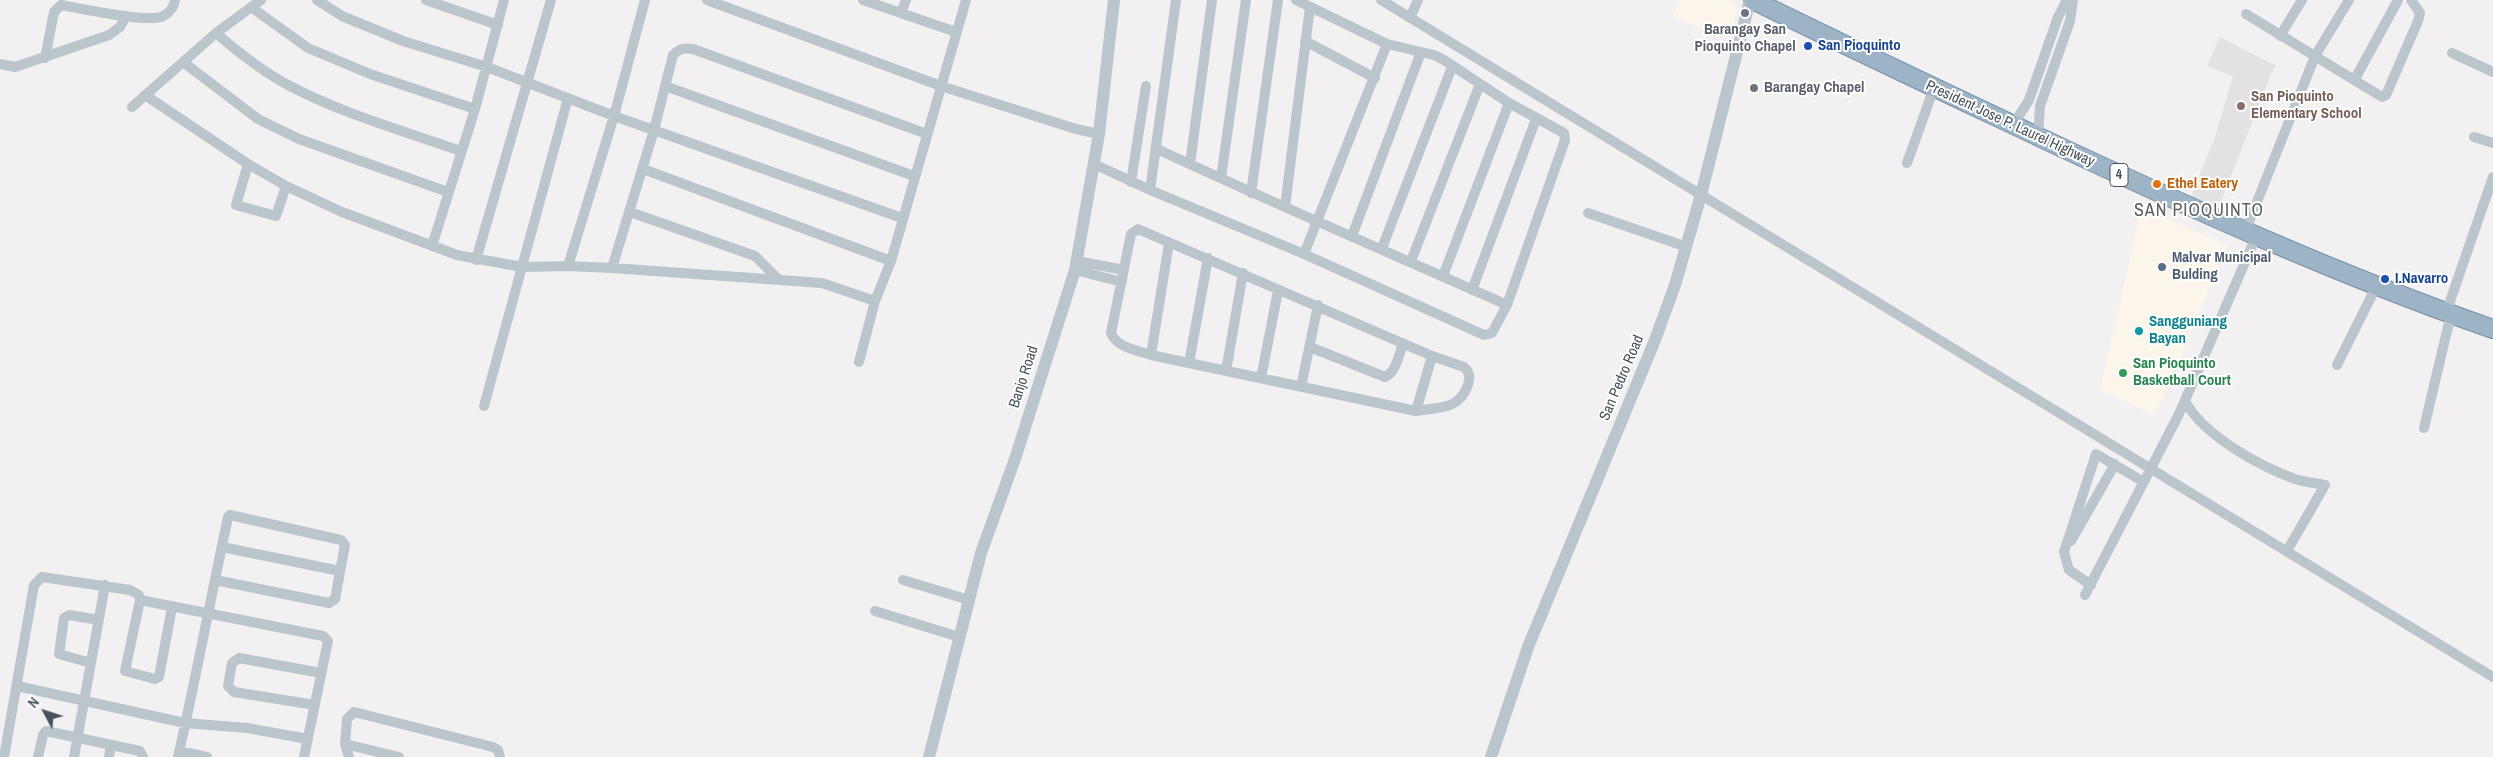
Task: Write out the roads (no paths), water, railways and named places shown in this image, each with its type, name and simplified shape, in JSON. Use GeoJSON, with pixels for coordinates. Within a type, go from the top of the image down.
{"type":"FeatureCollection","features":[{"type":"Feature","properties":{"kind":"highway","name":"President Jose P. Laurel Highway"},"geometry":{"type":"LineString","coordinates":[[1752,0],[2038,137],[2250,234],[2449,314],[2493,329]]}},
{"type":"Feature","properties":{"kind":"street"},"geometry":{"type":"LineString","coordinates":[[45,58],[54,12],[62,6],[126,16],[160,17],[169,13],[175,0]]}},
{"type":"Feature","properties":{"kind":"street"},"geometry":{"type":"LineString","coordinates":[[132,107],[216,33],[261,0]]}},
{"type":"Feature","properties":{"kind":"street"},"geometry":{"type":"LineString","coordinates":[[317,0],[342,16],[403,41],[487,67],[614,116],[902,218]]}},
{"type":"Feature","properties":{"kind":"street"},"geometry":{"type":"LineString","coordinates":[[426,0],[498,25]]}},
{"type":"Feature","properties":{"kind":"street"},"geometry":{"type":"LineString","coordinates":[[432,246],[487,67],[504,0]]}},
{"type":"Feature","properties":{"kind":"street"},"geometry":{"type":"LineString","coordinates":[[476,260],[551,0]]}},
{"type":"Feature","properties":{"kind":"street"},"geometry":{"type":"LineString","coordinates":[[568,266],[614,116],[645,0]]}},
{"type":"Feature","properties":{"kind":"street"},"geometry":{"type":"LineString","coordinates":[[707,0],[941,86],[1076,129],[1099,134]]}},
{"type":"Feature","properties":{"kind":"street"},"geometry":{"type":"LineString","coordinates":[[863,0],[956,32]]}},
{"type":"Feature","properties":{"kind":"street"},"geometry":{"type":"LineString","coordinates":[[902,13],[906,0]]}},
{"type":"Feature","properties":{"kind":"street"},"geometry":{"type":"LineString","coordinates":[[859,362],[875,301],[890,261],[966,0]]}},
{"type":"Feature","properties":{"kind":"street","name":"Banjo Road"},"geometry":{"type":"LineString","coordinates":[[929,757],[982,553],[1015,459],[1076,265],[1099,134],[1114,0]]}},
{"type":"Feature","properties":{"kind":"street"},"geometry":{"type":"LineString","coordinates":[[1150,190],[1176,0]]}},
{"type":"Feature","properties":{"kind":"street"},"geometry":{"type":"LineString","coordinates":[[1190,164],[1212,0]]}},
{"type":"Feature","properties":{"kind":"street"},"geometry":{"type":"LineString","coordinates":[[1221,178],[1246,0]]}},
{"type":"Feature","properties":{"kind":"street"},"geometry":{"type":"LineString","coordinates":[[1251,193],[1278,0]]}},
{"type":"Feature","properties":{"kind":"street"},"geometry":{"type":"LineString","coordinates":[[1094,164],[1150,190],[1304,254],[1484,335],[1495,330],[1507,305],[1566,140],[1561,130],[1536,119],[1509,103],[1444,60],[1387,44],[1296,0]]}},
{"type":"Feature","properties":{"kind":"street"},"geometry":{"type":"LineString","coordinates":[[1381,0],[2493,677]]}},
{"type":"Feature","properties":{"kind":"street"},"geometry":{"type":"LineString","coordinates":[[1410,18],[1418,0]]}},
{"type":"Feature","properties":{"kind":"street","name":"San Pedro Road"},"geometry":{"type":"LineString","coordinates":[[1491,757],[1528,647],[1656,340],[1687,247],[1752,0]]}},
{"type":"Feature","properties":{"kind":"street"},"geometry":{"type":"LineString","coordinates":[[2014,125],[2029,100],[2058,17],[2067,0]]}},
{"type":"Feature","properties":{"kind":"street"},"geometry":{"type":"LineString","coordinates":[[2038,137],[2040,106],[2070,22],[2073,0]]}},
{"type":"Feature","properties":{"kind":"street"},"geometry":{"type":"LineString","coordinates":[[2280,36],[2302,0]]}},
{"type":"Feature","properties":{"kind":"street"},"geometry":{"type":"LineString","coordinates":[[2085,595],[2185,401],[2250,234],[2315,56],[2349,0]]}},
{"type":"Feature","properties":{"kind":"street"},"geometry":{"type":"LineString","coordinates":[[2355,79],[2398,0]]}},
{"type":"Feature","properties":{"kind":"street"},"geometry":{"type":"LineString","coordinates":[[2246,14],[2382,97],[2386,95],[2418,21],[2420,13],[2411,0]]}},
{"type":"Feature","properties":{"kind":"street"},"geometry":{"type":"LineString","coordinates":[[251,7],[308,48],[370,74],[474,109]]}},
{"type":"Feature","properties":{"kind":"street"},"geometry":{"type":"LineString","coordinates":[[1285,207],[1310,7]]}},
{"type":"Feature","properties":{"kind":"street"},"geometry":{"type":"LineString","coordinates":[[0,64],[15,68],[109,34],[120,27],[126,16]]}},
{"type":"Feature","properties":{"kind":"street"},"geometry":{"type":"LineString","coordinates":[[2058,17],[2070,22]]}},
{"type":"Feature","properties":{"kind":"street"},"geometry":{"type":"LineString","coordinates":[[216,33],[247,59],[290,86],[357,115],[460,151]]}},
{"type":"Feature","properties":{"kind":"street"},"geometry":{"type":"LineString","coordinates":[[1305,41],[1375,78]]}},
{"type":"Feature","properties":{"kind":"street"},"geometry":{"type":"LineString","coordinates":[[1304,254],[1387,44]]}},
{"type":"Feature","properties":{"kind":"street"},"geometry":{"type":"LineString","coordinates":[[612,268],[643,169],[673,55],[683,48],[693,49],[927,134]]}},
{"type":"Feature","properties":{"kind":"street"},"geometry":{"type":"LineString","coordinates":[[1352,236],[1421,52]]}},
{"type":"Feature","properties":{"kind":"street"},"geometry":{"type":"LineString","coordinates":[[2452,53],[2493,72]]}},
{"type":"Feature","properties":{"kind":"street"},"geometry":{"type":"LineString","coordinates":[[183,62],[258,118],[299,139],[448,192]]}},
{"type":"Feature","properties":{"kind":"street"},"geometry":{"type":"LineString","coordinates":[[1382,248],[1452,67]]}},
{"type":"Feature","properties":{"kind":"street"},"geometry":{"type":"LineString","coordinates":[[1411,261],[1480,84]]}},
{"type":"Feature","properties":{"kind":"street"},"geometry":{"type":"LineString","coordinates":[[664,86],[914,176]]}},
{"type":"Feature","properties":{"kind":"street"},"geometry":{"type":"LineString","coordinates":[[1132,182],[1146,86]]}},
{"type":"Feature","properties":{"kind":"street"},"geometry":{"type":"LineString","coordinates":[[1907,163],[1934,88]]}},
{"type":"Feature","properties":{"kind":"street"},"geometry":{"type":"LineString","coordinates":[[145,96],[248,164],[286,186],[342,212],[432,246],[476,260],[522,267],[568,266],[612,268],[822,283],[875,301]]}},
{"type":"Feature","properties":{"kind":"street"},"geometry":{"type":"LineString","coordinates":[[484,406],[568,98]]}},
{"type":"Feature","properties":{"kind":"street"},"geometry":{"type":"LineString","coordinates":[[1443,276],[1509,103]]}},
{"type":"Feature","properties":{"kind":"street"},"geometry":{"type":"LineString","coordinates":[[1472,290],[1536,119]]}},
{"type":"Feature","properties":{"kind":"street"},"geometry":{"type":"LineString","coordinates":[[2474,137],[2493,143]]}},
{"type":"Feature","properties":{"kind":"street"},"geometry":{"type":"LineString","coordinates":[[1157,149],[1316,222],[1382,248],[1507,305]]}},
{"type":"Feature","properties":{"kind":"street"},"geometry":{"type":"LineString","coordinates":[[248,164],[236,205],[276,216],[286,186]]}},
{"type":"Feature","properties":{"kind":"street"},"geometry":{"type":"LineString","coordinates":[[643,169],[890,261]]}},
{"type":"Feature","properties":{"kind":"street"},"geometry":{"type":"LineString","coordinates":[[2424,428],[2449,314],[2493,177]]}},
{"type":"Feature","properties":{"kind":"street"},"geometry":{"type":"LineString","coordinates":[[630,212],[755,256],[778,279]]}},
{"type":"Feature","properties":{"kind":"street"},"geometry":{"type":"LineString","coordinates":[[1588,213],[1687,247]]}},
{"type":"Feature","properties":{"kind":"street"},"geometry":{"type":"LineString","coordinates":[[1138,229],[1208,258],[1432,356],[1464,367],[1468,370],[1470,379],[1463,397],[1459,402],[1416,412],[1151,355],[1114,340],[1111,333],[1131,234],[1134,231],[1138,229]]}},
{"type":"Feature","properties":{"kind":"street"},"geometry":{"type":"LineString","coordinates":[[1151,355],[1169,243]]}},
{"type":"Feature","properties":{"kind":"street"},"geometry":{"type":"LineString","coordinates":[[1189,363],[1208,258]]}},
{"type":"Feature","properties":{"kind":"street"},"geometry":{"type":"LineString","coordinates":[[1076,265],[1124,270]]}},
{"type":"Feature","properties":{"kind":"street"},"geometry":{"type":"LineString","coordinates":[[1076,265],[1122,282]]}},
{"type":"Feature","properties":{"kind":"street"},"geometry":{"type":"LineString","coordinates":[[1226,371],[1243,273]]}},
{"type":"Feature","properties":{"kind":"street"},"geometry":{"type":"LineString","coordinates":[[2337,365],[2378,286]]}},
{"type":"Feature","properties":{"kind":"street"},"geometry":{"type":"LineString","coordinates":[[1261,378],[1278,290]]}},
{"type":"Feature","properties":{"kind":"street"},"geometry":{"type":"LineString","coordinates":[[1301,387],[1318,306]]}},
{"type":"Feature","properties":{"kind":"street"},"geometry":{"type":"LineString","coordinates":[[1310,347],[1385,378],[1393,370],[1403,343]]}},
{"type":"Feature","properties":{"kind":"street"},"geometry":{"type":"LineString","coordinates":[[1416,412],[1432,356]]}},
{"type":"Feature","properties":{"kind":"street"},"geometry":{"type":"LineString","coordinates":[[2185,401],[2194,415],[2206,427],[2260,463],[2295,479],[2325,485],[2287,551]]}},
{"type":"Feature","properties":{"kind":"street"},"geometry":{"type":"LineString","coordinates":[[2091,584],[2069,570],[2064,552],[2096,454],[2144,482]]}},
{"type":"Feature","properties":{"kind":"street"},"geometry":{"type":"LineString","coordinates":[[2064,552],[2115,464]]}},
{"type":"Feature","properties":{"kind":"street"},"geometry":{"type":"LineString","coordinates":[[207,757],[178,754],[228,518],[232,514],[341,540],[344,545],[335,599],[329,603],[215,580]]}},
{"type":"Feature","properties":{"kind":"street"},"geometry":{"type":"LineString","coordinates":[[222,547],[340,571]]}},
{"type":"Feature","properties":{"kind":"street"},"geometry":{"type":"LineString","coordinates":[[4,757],[36,580],[42,577],[104,585],[136,592],[140,600],[125,671],[155,679],[158,677],[172,607]]}},
{"type":"Feature","properties":{"kind":"street"},"geometry":{"type":"LineString","coordinates":[[903,580],[969,600]]}},
{"type":"Feature","properties":{"kind":"street"},"geometry":{"type":"LineString","coordinates":[[74,757],[104,585]]}},
{"type":"Feature","properties":{"kind":"street"},"geometry":{"type":"LineString","coordinates":[[140,600],[323,636],[328,641],[304,757]]}},
{"type":"Feature","properties":{"kind":"street"},"geometry":{"type":"LineString","coordinates":[[875,611],[959,637]]}},
{"type":"Feature","properties":{"kind":"street"},"geometry":{"type":"LineString","coordinates":[[91,662],[59,654],[61,635],[66,616],[98,620]]}},
{"type":"Feature","properties":{"kind":"street"},"geometry":{"type":"LineString","coordinates":[[315,705],[234,692],[228,686],[232,664],[239,658],[321,673]]}},
{"type":"Feature","properties":{"kind":"street"},"geometry":{"type":"LineString","coordinates":[[17,686],[185,723],[247,728],[308,739]]}},
{"type":"Feature","properties":{"kind":"street"},"geometry":{"type":"LineString","coordinates":[[349,757],[345,744],[346,719],[354,712],[493,747],[498,750],[500,757]]}},
{"type":"Feature","properties":{"kind":"street"},"geometry":{"type":"LineString","coordinates":[[38,757],[43,735],[46,732],[140,751],[143,757]]}},
{"type":"Feature","properties":{"kind":"street"},"geometry":{"type":"LineString","coordinates":[[345,744],[399,757]]}},
{"type":"Feature","properties":{"kind":"street"},"geometry":{"type":"LineString","coordinates":[[109,757],[111,745]]}},
{"type":"Feature","properties":{"kind":"place","name":"Barangay San Pioquinto Chapel"},"geometry":{"type":"Point","coordinates":[1745,13]}},
{"type":"Feature","properties":{"kind":"place","name":"San Pioquinto"},"geometry":{"type":"Point","coordinates":[1808,46]}},
{"type":"Feature","properties":{"kind":"place","name":"Barangay Chapel"},"geometry":{"type":"Point","coordinates":[1754,88]}},
{"type":"Feature","properties":{"kind":"place","name":"San Pioquinto Elementary School"},"geometry":{"type":"Point","coordinates":[2241,106]}},
{"type":"Feature","properties":{"kind":"place","name":"Ethel Eatery"},"geometry":{"type":"Point","coordinates":[2157,184]}},
{"type":"Feature","properties":{"kind":"place","name":"Malvar Municipal Bulding"},"geometry":{"type":"Point","coordinates":[2162,267]}},
{"type":"Feature","properties":{"kind":"place","name":"I.Navarro"},"geometry":{"type":"Point","coordinates":[2385,279]}},
{"type":"Feature","properties":{"kind":"place","name":"Sangguniang Bayan"},"geometry":{"type":"Point","coordinates":[2139,331]}},
{"type":"Feature","properties":{"kind":"place","name":"San Pioquinto Basketball Court"},"geometry":{"type":"Point","coordinates":[2123,373]}},
{"type":"Feature","properties":{"kind":"district","name":"SAN PIOQUINTO"},"geometry":{"type":"Point","coordinates":[2199,211]}}]}
